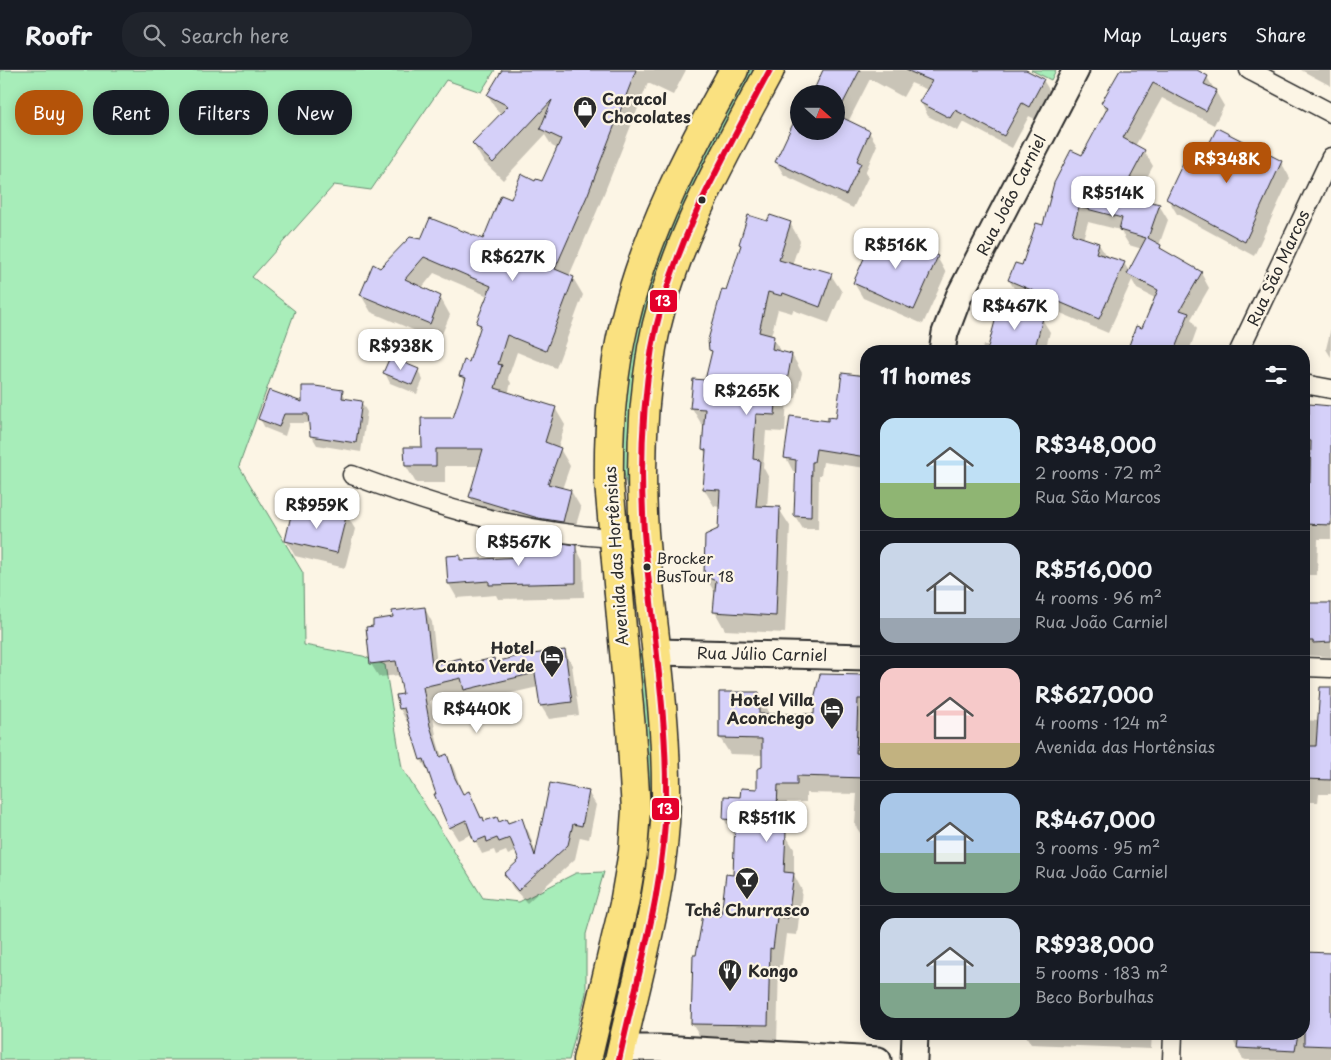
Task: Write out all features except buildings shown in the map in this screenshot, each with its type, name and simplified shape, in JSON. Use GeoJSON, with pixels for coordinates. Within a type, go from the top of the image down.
{"type":"FeatureCollection","features":[{"type":"Feature","properties":{"kind":"main road","name":"Avenida das Hortênsias"},"geometry":{"type":"LineString","coordinates":[[587,1060],[624,904],[633,852],[636,810],[632,729],[609,483],[613,385],[624,325],[638,274],[656,226],[703,127],[734,70]]}},
{"type":"Feature","properties":{"kind":"main road","name":"Avenida das Hortênsias"},"geometry":{"type":"LineString","coordinates":[[621,1054],[650,924],[664,845],[665,763],[658,652],[644,531],[642,458],[645,401],[652,347],[662,304],[695,215],[770,70]]}},
{"type":"Feature","properties":{"kind":"main road"},"geometry":{"type":"LineString","coordinates":[[609,483],[622,528],[635,629],[640,644],[646,649],[658,652]]}},
{"type":"Feature","properties":{"kind":"street","name":"Rua João Carniel"},"geometry":{"type":"LineString","coordinates":[[943,345],[945,333],[959,296],[1076,70]]}},
{"type":"Feature","properties":{"kind":"street"},"geometry":{"type":"LineString","coordinates":[[1249,70],[1331,113]]}},
{"type":"Feature","properties":{"kind":"street","name":"Rua São Marcos"},"geometry":{"type":"LineString","coordinates":[[1242,345],[1331,157]]}},
{"type":"Feature","properties":{"kind":"street"},"geometry":{"type":"LineString","coordinates":[[1310,385],[1331,389]]}},
{"type":"Feature","properties":{"kind":"street"},"geometry":{"type":"LineString","coordinates":[[352,475],[419,500],[491,520],[542,530],[614,538]]}},
{"type":"Feature","properties":{"kind":"street","name":"Rua Júlio Carniel"},"geometry":{"type":"LineString","coordinates":[[658,652],[860,656]]}},
{"type":"Feature","properties":{"kind":"street"},"geometry":{"type":"LineString","coordinates":[[1310,667],[1331,668]]}},
{"type":"Feature","properties":{"kind":"street"},"geometry":{"type":"LineString","coordinates":[[914,1060],[915,1040]]}},
{"type":"Feature","properties":{"kind":"street"},"geometry":{"type":"LineString","coordinates":[[1172,1060],[1173,1040]]}},
{"type":"Feature","properties":{"kind":"street"},"geometry":{"type":"LineString","coordinates":[[621,1054],[659,1048],[878,1060]]}},
{"type":"Feature","properties":{"kind":"green space"},"geometry":{"type":"Polygon","coordinates":[[[0,70],[495,70],[481,92],[446,80],[371,190],[334,185],[252,277],[295,311],[239,466],[303,573],[304,645],[363,656],[385,665],[402,768],[483,898],[519,902],[576,873],[604,872],[586,934],[586,993],[569,1060],[0,1060],[0,70]]]}},
{"type":"Feature","properties":{"kind":"green space"},"geometry":{"type":"Polygon","coordinates":[[[746,70],[757,70],[722,133],[629,466],[628,492],[621,458],[627,371],[644,293],[673,215],[746,70]]]}},
{"type":"Feature","properties":{"kind":"green space"},"geometry":{"type":"Polygon","coordinates":[[[1031,70],[1056,70],[1051,80],[1031,70]]]}},
{"type":"Feature","properties":{"kind":"green space"},"geometry":{"type":"Polygon","coordinates":[[[637,647],[646,661],[655,807],[646,890],[607,1060],[598,1060],[633,915],[637,647]]]}},
{"type":"Feature","properties":{"kind":"transit line","name":"13"},"geometry":{"type":"LineString","coordinates":[[619,1060],[656,897],[661,864],[666,798],[664,731],[644,532],[642,486],[644,417],[652,348],[660,311],[685,239],[717,170],[770,70]]}},
{"type":"Feature","properties":{"kind":"place","name":"Caracol Chocolates"},"geometry":{"type":"Point","coordinates":[585,129]}},
{"type":"Feature","properties":{"kind":"place","name":"Brocker BusTour 18"},"geometry":{"type":"Point","coordinates":[647,567]}},
{"type":"Feature","properties":{"kind":"place","name":"Hotel Canto Verde"},"geometry":{"type":"Point","coordinates":[552,678]}},
{"type":"Feature","properties":{"kind":"place","name":"Hotel Villa Aconchego"},"geometry":{"type":"Point","coordinates":[832,730]}},
{"type":"Feature","properties":{"kind":"place","name":"Tchê Churrasco"},"geometry":{"type":"Point","coordinates":[747,900]}},
{"type":"Feature","properties":{"kind":"place","name":"Kongo"},"geometry":{"type":"Point","coordinates":[730,992]}}]}
